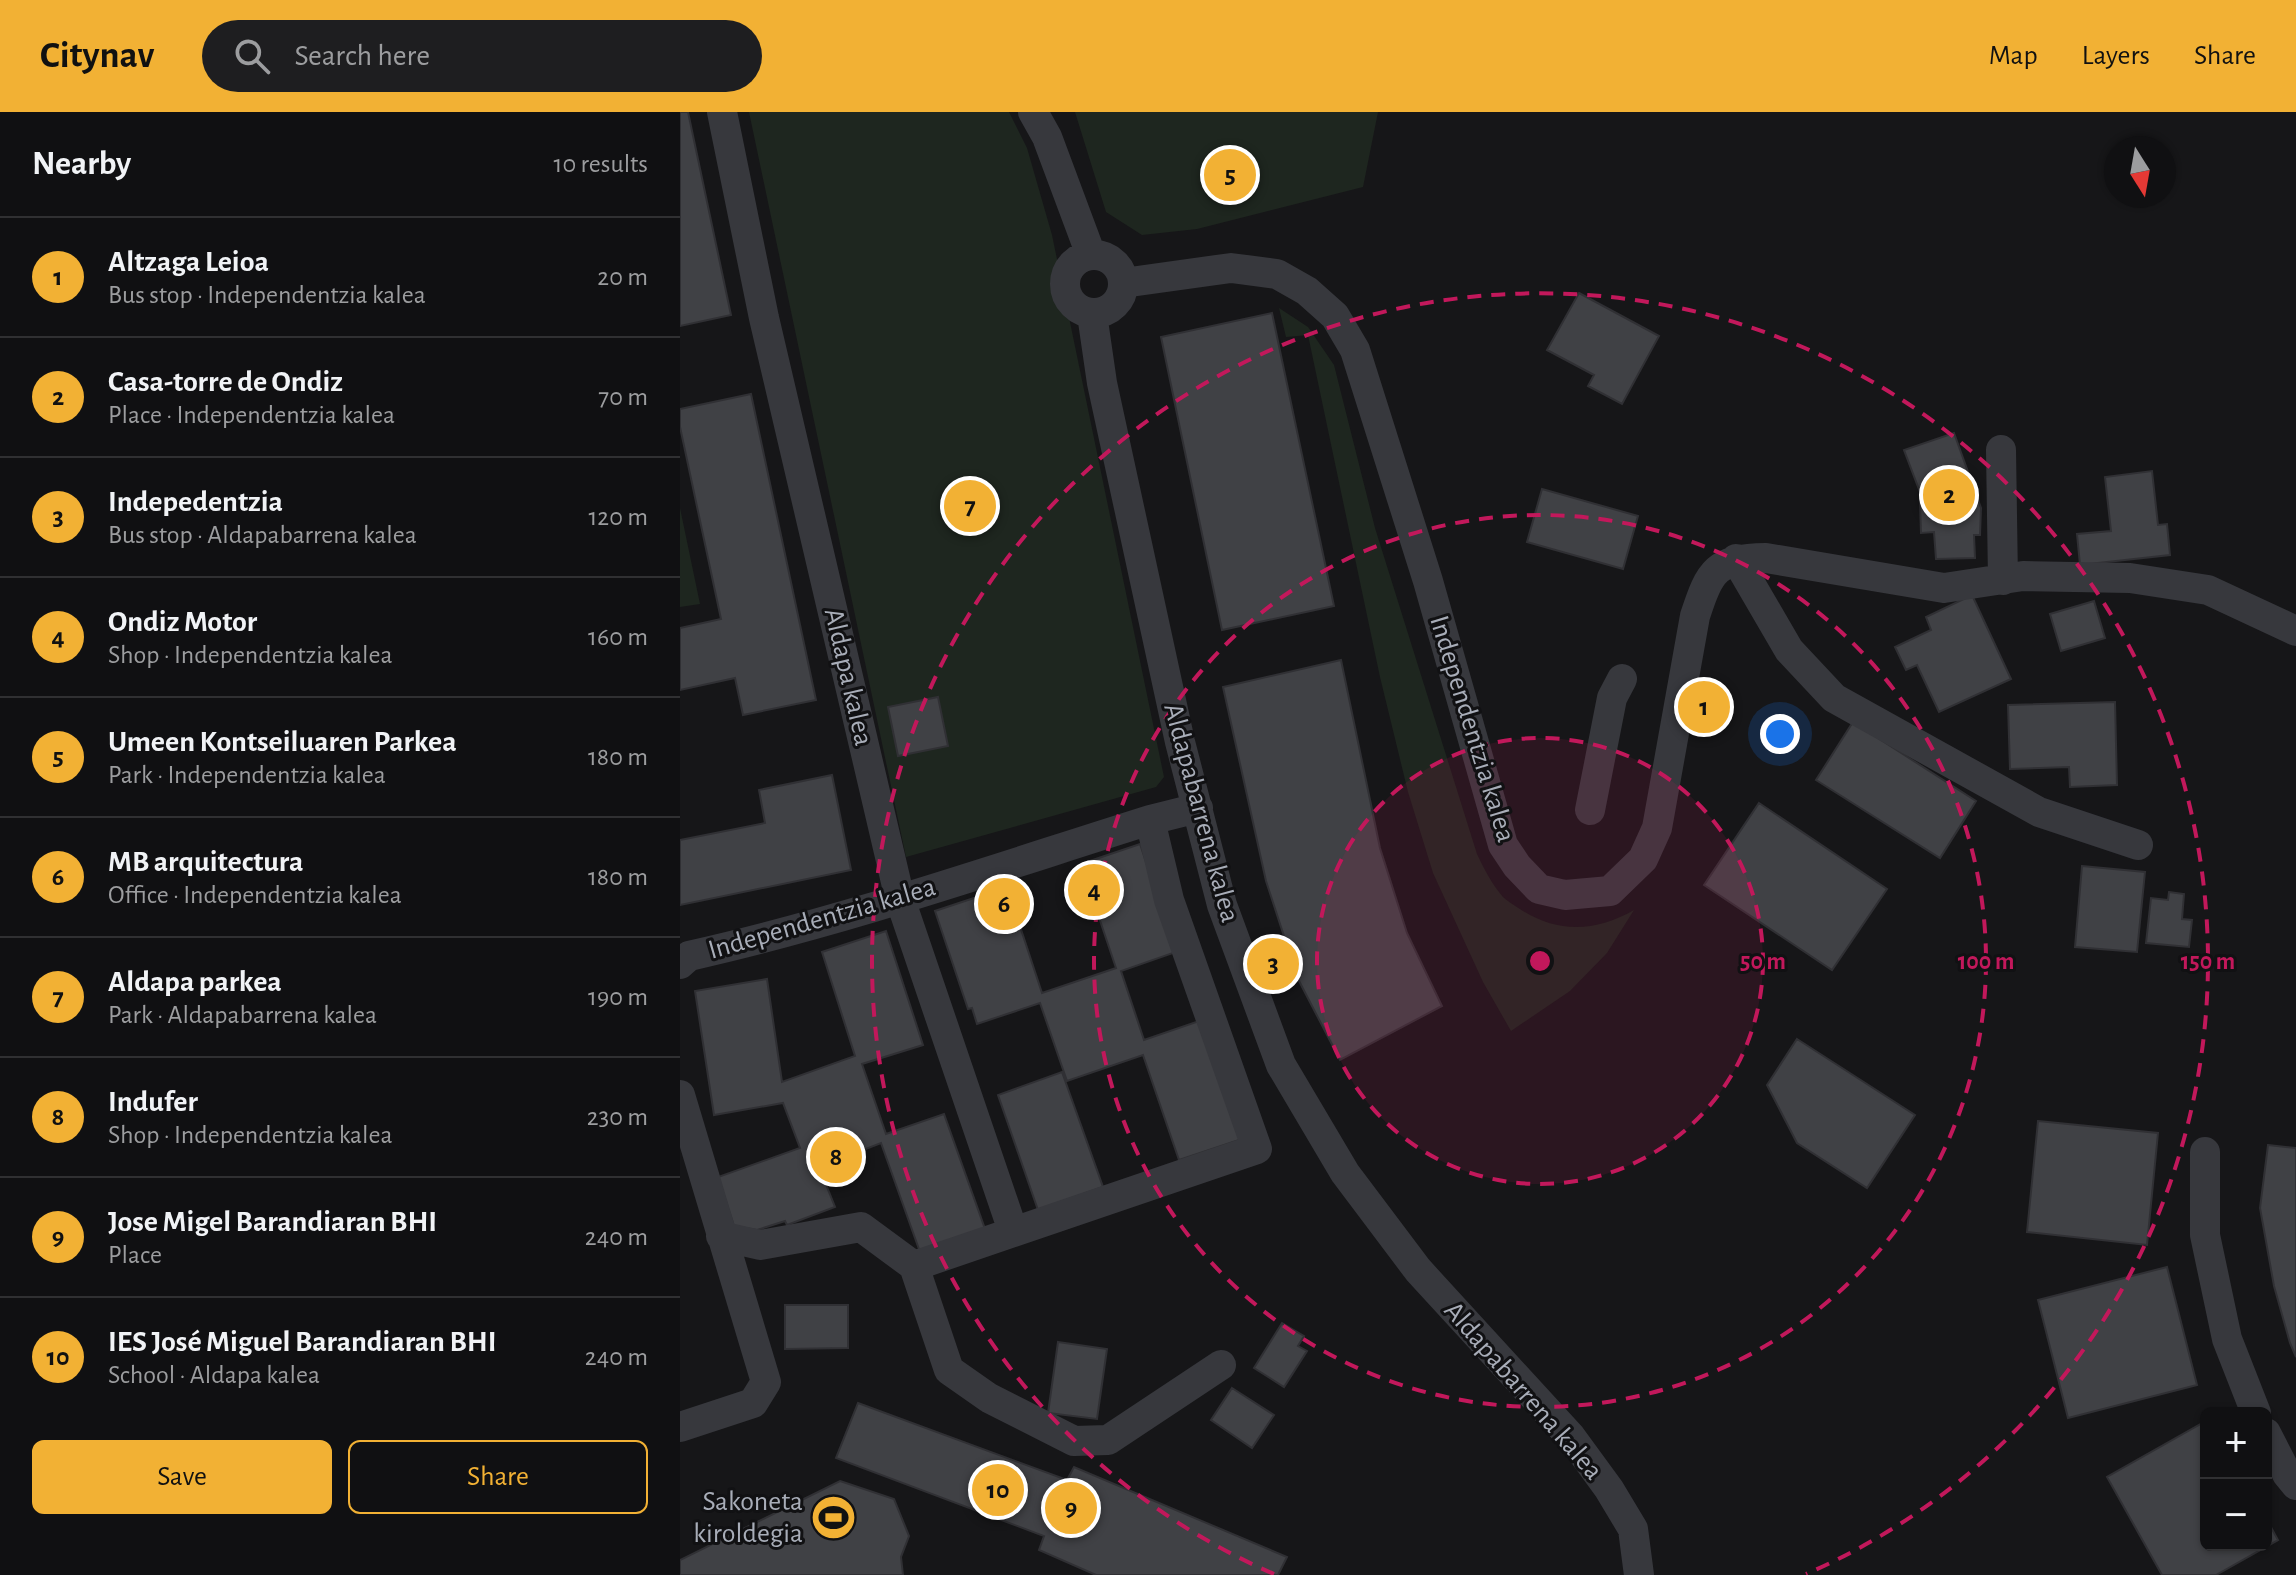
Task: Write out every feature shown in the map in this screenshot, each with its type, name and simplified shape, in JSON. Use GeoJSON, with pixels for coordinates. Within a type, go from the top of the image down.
{"type":"FeatureCollection","features":[{"type":"Feature","properties":{"kind":"street","name":"Aldapa kalea"},"geometry":{"type":"LineString","coordinates":[[722,112],[764,318],[900,899],[1013,1231]]}},
{"type":"Feature","properties":{"kind":"street"},"geometry":{"type":"LineString","coordinates":[[1033,112],[1047,137],[1091,255]]}},
{"type":"Feature","properties":{"kind":"street"},"geometry":{"type":"LineString","coordinates":[[1091,255],[1109,259],[1121,274],[1123,283],[1118,302],[1111,308],[1092,314],[1075,307],[1065,290],[1065,280],[1073,263],[1091,255]]}},
{"type":"Feature","properties":{"kind":"street","name":"Independentzia kalea"},"geometry":{"type":"LineString","coordinates":[[1123,283],[1231,268],[1277,274],[1307,291],[1335,316],[1360,365],[1428,581],[1503,845],[1517,866],[1539,889],[1565,895],[1610,891],[1643,859],[1657,828],[1695,616],[1716,569],[1736,559]]}},
{"type":"Feature","properties":{"kind":"street","name":"Aldapabarrena kalea"},"geometry":{"type":"LineString","coordinates":[[1092,314],[1102,383],[1180,742],[1222,905],[1281,1065],[1345,1173],[1418,1270],[1571,1437],[1609,1489],[1633,1529],[1639,1575]]}},
{"type":"Feature","properties":{"kind":"street"},"geometry":{"type":"LineString","coordinates":[[2001,450],[2003,580]]}},
{"type":"Feature","properties":{"kind":"street"},"geometry":{"type":"LineString","coordinates":[[2138,845],[2039,812],[1834,698],[1789,650],[1736,559],[1766,558],[1944,588],[2023,576],[2130,578],[2208,590],[2296,631]]}},
{"type":"Feature","properties":{"kind":"street"},"geometry":{"type":"LineString","coordinates":[[1590,810],[1612,698],[1622,679]]}},
{"type":"Feature","properties":{"kind":"street","name":"Independentzia kalea"},"geometry":{"type":"LineString","coordinates":[[683,958],[780,935],[1150,820],[1198,808]]}},
{"type":"Feature","properties":{"kind":"street"},"geometry":{"type":"LineString","coordinates":[[914,1266],[1257,1149],[1169,900],[1150,820]]}},
{"type":"Feature","properties":{"kind":"street"},"geometry":{"type":"LineString","coordinates":[[680,1095],[766,1382],[753,1403],[680,1427]]}},
{"type":"Feature","properties":{"kind":"street"},"geometry":{"type":"LineString","coordinates":[[2205,1152],[2205,1235],[2227,1339],[2254,1407]]}},
{"type":"Feature","properties":{"kind":"street"},"geometry":{"type":"LineString","coordinates":[[721,1236],[760,1245],[861,1227],[914,1266],[949,1370],[989,1398],[1074,1441],[1108,1440],[1221,1365]]}},
{"type":"Feature","properties":{"kind":"street"},"geometry":{"type":"LineString","coordinates":[[2272,1445],[2296,1485]]}},
{"type":"Feature","properties":{"kind":"shaded area"},"geometry":{"type":"Polygon","coordinates":[[[749,112],[1009,112],[1027,148],[1052,235],[1164,777],[1156,787],[906,857],[749,112]]]}},
{"type":"Feature","properties":{"kind":"shaded area"},"geometry":{"type":"Polygon","coordinates":[[[1075,112],[1378,112],[1363,187],[1197,229],[1142,235],[1106,212],[1075,112]]]}},
{"type":"Feature","properties":{"kind":"shaded area"},"geometry":{"type":"Polygon","coordinates":[[[1279,308],[1308,327],[1334,365],[1375,528],[1477,854],[1488,876],[1507,901],[1551,924],[1592,926],[1634,910],[1607,953],[1570,991],[1511,1031],[1483,982],[1433,873],[1408,792],[1380,677],[1308,335],[1286,337],[1279,308]]]}},
{"type":"Feature","properties":{"kind":"shaded area"},"geometry":{"type":"Polygon","coordinates":[[[680,508],[700,604],[680,607],[680,508]]]}},
{"type":"Feature","properties":{"kind":"building"},"geometry":{"type":"Polygon","coordinates":[[[680,112],[688,112],[731,315],[680,326],[680,112]]]}},
{"type":"Feature","properties":{"kind":"building"},"geometry":{"type":"Polygon","coordinates":[[[1579,293],[1659,336],[1622,404],[1588,386],[1594,375],[1547,350],[1579,293]]]}},
{"type":"Feature","properties":{"kind":"building"},"geometry":{"type":"Polygon","coordinates":[[[1272,313],[1334,606],[1222,630],[1161,337],[1272,313]]]}},
{"type":"Feature","properties":{"kind":"building"},"geometry":{"type":"Polygon","coordinates":[[[751,394],[816,700],[743,715],[735,678],[680,690],[680,628],[721,619],[680,427],[680,409],[751,394]]]}},
{"type":"Feature","properties":{"kind":"building"},"geometry":{"type":"Polygon","coordinates":[[[1954,433],[1981,508],[1980,535],[1974,535],[1975,558],[1936,559],[1934,532],[1921,533],[1920,503],[1923,500],[1904,450],[1954,433]]]}},
{"type":"Feature","properties":{"kind":"building"},"geometry":{"type":"Polygon","coordinates":[[[2152,471],[2158,525],[2167,524],[2170,555],[2080,565],[2077,534],[2111,531],[2105,477],[2152,471]]]}},
{"type":"Feature","properties":{"kind":"building"},"geometry":{"type":"Polygon","coordinates":[[[1542,489],[1638,516],[1623,569],[1527,542],[1542,489]]]}},
{"type":"Feature","properties":{"kind":"building"},"geometry":{"type":"Polygon","coordinates":[[[1972,595],[2011,679],[1939,712],[1917,665],[1906,670],[1895,647],[1931,630],[1926,617],[1972,595]]]}},
{"type":"Feature","properties":{"kind":"building"},"geometry":{"type":"Polygon","coordinates":[[[2094,601],[2105,638],[2061,651],[2050,614],[2094,601]]]}},
{"type":"Feature","properties":{"kind":"building"},"geometry":{"type":"Polygon","coordinates":[[[1341,660],[1380,848],[1407,933],[1442,1006],[1340,1060],[1298,979],[1266,881],[1223,687],[1341,660]]]}},
{"type":"Feature","properties":{"kind":"building"},"geometry":{"type":"Polygon","coordinates":[[[938,697],[948,746],[898,756],[888,707],[938,697]]]}},
{"type":"Feature","properties":{"kind":"building"},"geometry":{"type":"Polygon","coordinates":[[[2115,702],[2117,785],[2070,787],[2069,767],[2010,769],[2008,705],[2115,702]]]}},
{"type":"Feature","properties":{"kind":"building"},"geometry":{"type":"Polygon","coordinates":[[[1853,722],[1976,801],[1940,858],[1816,780],[1853,722]]]}},
{"type":"Feature","properties":{"kind":"building"},"geometry":{"type":"Polygon","coordinates":[[[832,775],[851,870],[680,905],[680,840],[765,823],[759,790],[832,775]]]}},
{"type":"Feature","properties":{"kind":"building"},"geometry":{"type":"Polygon","coordinates":[[[1759,803],[1887,889],[1832,970],[1704,885],[1759,803]]]}},
{"type":"Feature","properties":{"kind":"building"},"geometry":{"type":"Polygon","coordinates":[[[1140,844],[1176,952],[1121,971],[1144,1040],[1202,1020],[1242,1139],[1179,1160],[1143,1055],[1067,1081],[1040,1003],[977,1024],[972,1008],[968,1009],[935,911],[1007,887],[1042,993],[1116,968],[1081,864],[1140,844]]]}},
{"type":"Feature","properties":{"kind":"building"},"geometry":{"type":"Polygon","coordinates":[[[2082,866],[2145,872],[2137,952],[2075,947],[2082,866]]]}},
{"type":"Feature","properties":{"kind":"building"},"geometry":{"type":"Polygon","coordinates":[[[2169,892],[2184,894],[2182,919],[2192,920],[2189,947],[2146,943],[2151,898],[2168,900],[2169,892]]]}},
{"type":"Feature","properties":{"kind":"building"},"geometry":{"type":"Polygon","coordinates":[[[886,931],[923,1045],[862,1064],[886,1134],[944,1114],[985,1229],[920,1252],[881,1143],[819,1167],[835,1207],[787,1225],[785,1221],[757,1230],[734,1226],[718,1177],[800,1148],[783,1103],[714,1115],[695,991],[767,979],[782,1082],[855,1056],[822,952],[886,931]]]}},
{"type":"Feature","properties":{"kind":"building"},"geometry":{"type":"Polygon","coordinates":[[[1797,1039],[1915,1115],[1867,1188],[1797,1143],[1767,1085],[1797,1039]]]}},
{"type":"Feature","properties":{"kind":"building"},"geometry":{"type":"Polygon","coordinates":[[[1062,1072],[1103,1187],[1038,1210],[998,1095],[1062,1072]]]}},
{"type":"Feature","properties":{"kind":"building"},"geometry":{"type":"Polygon","coordinates":[[[2038,1121],[2158,1133],[2147,1245],[2027,1232],[2038,1121]]]}},
{"type":"Feature","properties":{"kind":"building"},"geometry":{"type":"Polygon","coordinates":[[[2268,1145],[2296,1148],[2296,1357],[2274,1286],[2260,1208],[2268,1145]]]}},
{"type":"Feature","properties":{"kind":"building"},"geometry":{"type":"Polygon","coordinates":[[[2167,1267],[2197,1385],[2068,1418],[2038,1300],[2167,1267]]]}},
{"type":"Feature","properties":{"kind":"building"},"geometry":{"type":"Polygon","coordinates":[[[785,1305],[848,1305],[848,1348],[785,1349],[785,1305]]]}},
{"type":"Feature","properties":{"kind":"building"},"geometry":{"type":"Polygon","coordinates":[[[1282,1323],[1304,1336],[1298,1346],[1307,1351],[1284,1387],[1254,1368],[1282,1323]]]}},
{"type":"Feature","properties":{"kind":"building"},"geometry":{"type":"Polygon","coordinates":[[[1058,1342],[1107,1349],[1097,1419],[1048,1413],[1058,1342]]]}},
{"type":"Feature","properties":{"kind":"building"},"geometry":{"type":"Polygon","coordinates":[[[1232,1388],[1274,1415],[1252,1448],[1211,1420],[1232,1388]]]}},
{"type":"Feature","properties":{"kind":"building"},"geometry":{"type":"Polygon","coordinates":[[[858,1403],[1067,1480],[1074,1467],[1287,1557],[1278,1575],[1096,1575],[1039,1550],[1044,1536],[836,1458],[858,1403]]]}},
{"type":"Feature","properties":{"kind":"building"},"geometry":{"type":"Polygon","coordinates":[[[2200,1424],[2200,1551],[2259,1551],[2216,1575],[2162,1575],[2107,1477],[2200,1424]]]}},
{"type":"Feature","properties":{"kind":"building","name":"Sakoneta kiroldegia"},"geometry":{"type":"Polygon","coordinates":[[[840,1481],[894,1499],[909,1536],[901,1557],[903,1575],[680,1575],[680,1560],[840,1481]]]}},
{"type":"Feature","properties":{"kind":"building"},"geometry":{"type":"Polygon","coordinates":[[[2272,1529],[2278,1540],[2272,1543],[2272,1529]]]}},
{"type":"Feature","properties":{"kind":"place","name":"Umeen Kontseiluaren Parkea"},"geometry":{"type":"Point","coordinates":[1230,175]}},
{"type":"Feature","properties":{"kind":"place","name":"Casa-torre de Ondiz"},"geometry":{"type":"Point","coordinates":[1949,495]}},
{"type":"Feature","properties":{"kind":"place","name":"Aldapa parkea"},"geometry":{"type":"Point","coordinates":[970,506]}},
{"type":"Feature","properties":{"kind":"place","name":"Altzaga Leioa"},"geometry":{"type":"Point","coordinates":[1704,707]}},
{"type":"Feature","properties":{"kind":"place","name":"Ondiz Motor"},"geometry":{"type":"Point","coordinates":[1094,890]}},
{"type":"Feature","properties":{"kind":"place","name":"MB arquitectura"},"geometry":{"type":"Point","coordinates":[1004,904]}},
{"type":"Feature","properties":{"kind":"place","name":"Indepedentzia"},"geometry":{"type":"Point","coordinates":[1273,964]}},
{"type":"Feature","properties":{"kind":"place","name":"Indufer"},"geometry":{"type":"Point","coordinates":[836,1157]}},
{"type":"Feature","properties":{"kind":"place","name":"IES José Miguel Barandiaran BHI"},"geometry":{"type":"Point","coordinates":[998,1490]}},
{"type":"Feature","properties":{"kind":"place","name":"Jose Migel Barandiaran BHI"},"geometry":{"type":"Point","coordinates":[1071,1508]}},
{"type":"Feature","properties":{"kind":"place","name":"Sakoneta kiroldegia"},"geometry":{"type":"Point","coordinates":[834,1518]}}]}
